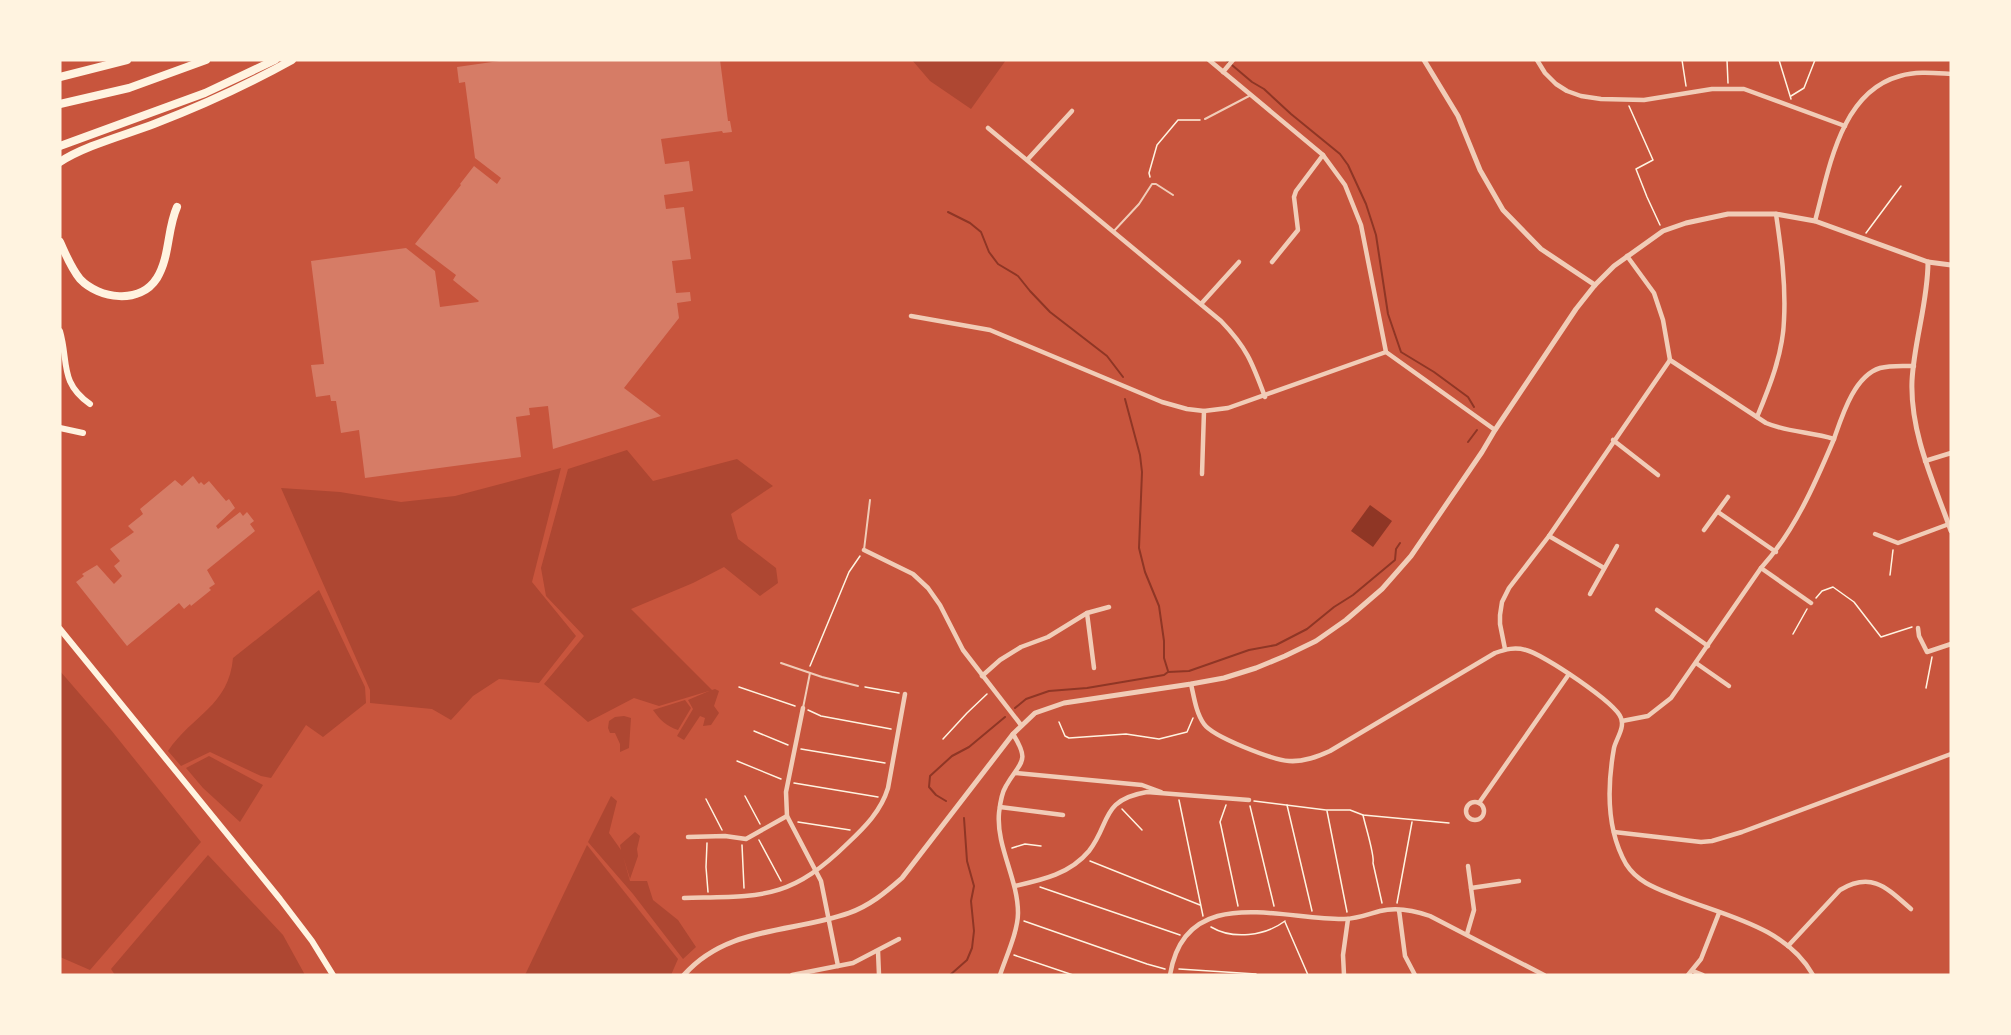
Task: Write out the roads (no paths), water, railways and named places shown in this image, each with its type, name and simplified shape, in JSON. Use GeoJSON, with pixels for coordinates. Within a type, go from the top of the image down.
{"type":"FeatureCollection","features":[{"type":"Feature","properties":{"kind":"highway"},"geometry":{"type":"LineString","coordinates":[[60,77],[127,60]]}},
{"type":"Feature","properties":{"kind":"highway"},"geometry":{"type":"LineString","coordinates":[[60,104],[129,88],[206,60]]}},
{"type":"Feature","properties":{"kind":"highway"},"geometry":{"type":"LineString","coordinates":[[60,144],[205,93],[275,60]]}},
{"type":"Feature","properties":{"kind":"highway"},"geometry":{"type":"LineString","coordinates":[[60,162],[80,152],[197,107],[258,79],[292,60]]}},
{"type":"Feature","properties":{"kind":"highway"},"geometry":{"type":"LineString","coordinates":[[60,242],[71,266],[80,279],[92,289],[105,294],[133,296],[150,286],[161,271],[177,207]]}},
{"type":"Feature","properties":{"kind":"main road"},"geometry":{"type":"LineString","coordinates":[[60,331],[67,373],[73,387],[90,404]]}},
{"type":"Feature","properties":{"kind":"main road"},"geometry":{"type":"LineString","coordinates":[[60,428],[83,433]]}},
{"type":"Feature","properties":{"kind":"main road"},"geometry":{"type":"LineString","coordinates":[[60,628],[280,899],[317,948],[333,975]]}},
{"type":"Feature","properties":{"kind":"street"},"geometry":{"type":"LineString","coordinates":[[1209,60],[1224,70],[1323,155],[1345,185],[1357,209],[1386,352],[1495,430]]}},
{"type":"Feature","properties":{"kind":"street"},"geometry":{"type":"LineString","coordinates":[[1224,70],[1233,60]]}},
{"type":"Feature","properties":{"kind":"street"},"geometry":{"type":"LineString","coordinates":[[1424,60],[1458,116],[1480,170],[1503,210],[1542,249],[1595,285]]}},
{"type":"Feature","properties":{"kind":"street"},"geometry":{"type":"LineString","coordinates":[[1537,60],[1545,73],[1567,91],[1581,96],[1627,100],[1728,87],[1744,89],[1845,126]]}},
{"type":"Feature","properties":{"kind":"street"},"geometry":{"type":"LineString","coordinates":[[1815,221],[1845,126],[1863,98],[1872,89],[1886,81],[1913,73],[1951,74]]}},
{"type":"Feature","properties":{"kind":"street"},"geometry":{"type":"LineString","coordinates":[[1028,159],[1072,111]]}},
{"type":"Feature","properties":{"kind":"street"},"geometry":{"type":"LineString","coordinates":[[988,128],[1201,304],[1238,338],[1248,354],[1265,397]]}},
{"type":"Feature","properties":{"kind":"street"},"geometry":{"type":"LineString","coordinates":[[1272,262],[1298,230],[1294,197],[1296,191],[1323,155]]}},
{"type":"Feature","properties":{"kind":"street"},"geometry":{"type":"LineString","coordinates":[[684,975],[711,952],[746,936],[848,914],[868,905],[902,878],[1013,734],[1035,713],[1064,703],[1224,678],[1285,656],[1316,640],[1346,620],[1382,589],[1411,556],[1576,309],[1595,285],[1627,256],[1663,231],[1686,223],[1728,214],[1776,214],[1815,221],[1928,262],[1951,265]]}},
{"type":"Feature","properties":{"kind":"street"},"geometry":{"type":"LineString","coordinates":[[1757,417],[1778,359],[1785,320],[1782,251],[1776,214]]}},
{"type":"Feature","properties":{"kind":"street"},"geometry":{"type":"LineString","coordinates":[[1627,256],[1645,279],[1656,299],[1670,360],[1779,429],[1806,431],[1834,439]]}},
{"type":"Feature","properties":{"kind":"street"},"geometry":{"type":"LineString","coordinates":[[1201,304],[1239,262]]}},
{"type":"Feature","properties":{"kind":"street"},"geometry":{"type":"LineString","coordinates":[[1928,262],[1914,366],[1914,410],[1919,441],[1948,515],[1951,531]]}},
{"type":"Feature","properties":{"kind":"street"},"geometry":{"type":"LineString","coordinates":[[911,316],[990,330],[1162,402],[1204,411],[1228,408],[1265,397],[1386,352]]}},
{"type":"Feature","properties":{"kind":"street"},"geometry":{"type":"LineString","coordinates":[[1505,649],[1500,624],[1502,602],[1509,588],[1549,536],[1670,360]]}},
{"type":"Feature","properties":{"kind":"street"},"geometry":{"type":"LineString","coordinates":[[1622,721],[1648,716],[1671,698],[1761,568],[1776,552],[1791,529],[1823,465],[1845,407],[1866,376],[1888,367],[1914,366]]}},
{"type":"Feature","properties":{"kind":"street"},"geometry":{"type":"LineString","coordinates":[[1202,474],[1204,411]]}},
{"type":"Feature","properties":{"kind":"street"},"geometry":{"type":"LineString","coordinates":[[1613,440],[1658,475]]}},
{"type":"Feature","properties":{"kind":"street"},"geometry":{"type":"LineString","coordinates":[[1926,461],[1951,453]]}},
{"type":"Feature","properties":{"kind":"street"},"geometry":{"type":"LineString","coordinates":[[1704,530],[1728,497]]}},
{"type":"Feature","properties":{"kind":"street"},"geometry":{"type":"LineString","coordinates":[[1718,512],[1776,552]]}},
{"type":"Feature","properties":{"kind":"street"},"geometry":{"type":"LineString","coordinates":[[1875,534],[1894,543],[1902,542],[1948,524]]}},
{"type":"Feature","properties":{"kind":"street"},"geometry":{"type":"LineString","coordinates":[[1549,536],[1604,568]]}},
{"type":"Feature","properties":{"kind":"street"},"geometry":{"type":"LineString","coordinates":[[1590,594],[1617,546]]}},
{"type":"Feature","properties":{"kind":"street"},"geometry":{"type":"LineString","coordinates":[[864,550],[913,574],[928,588],[940,605],[963,650],[1021,725]]}},
{"type":"Feature","properties":{"kind":"street"},"geometry":{"type":"LineString","coordinates":[[1761,568],[1811,603]]}},
{"type":"Feature","properties":{"kind":"street"},"geometry":{"type":"LineString","coordinates":[[982,676],[1012,652],[1048,637],[1087,613],[1109,607]]}},
{"type":"Feature","properties":{"kind":"street"},"geometry":{"type":"LineString","coordinates":[[1657,610],[1708,646]]}},
{"type":"Feature","properties":{"kind":"street"},"geometry":{"type":"LineString","coordinates":[[1087,613],[1094,668]]}},
{"type":"Feature","properties":{"kind":"street"},"geometry":{"type":"LineString","coordinates":[[1918,628],[1927,651],[1951,644]]}},
{"type":"Feature","properties":{"kind":"street"},"geometry":{"type":"LineString","coordinates":[[1191,684],[1204,725],[1217,735],[1273,757],[1300,761],[1330,751],[1488,656],[1505,649],[1520,649],[1535,653],[1608,702],[1617,711],[1622,721],[1614,749],[1609,809],[1614,832],[1627,865],[1639,880],[1659,890],[1752,924],[1788,946],[1813,975]]}},
{"type":"Feature","properties":{"kind":"street"},"geometry":{"type":"LineString","coordinates":[[1696,663],[1729,686]]}},
{"type":"Feature","properties":{"kind":"street"},"geometry":{"type":"LineString","coordinates":[[1479,803],[1569,674]]}},
{"type":"Feature","properties":{"kind":"street"},"geometry":{"type":"LineString","coordinates":[[684,898],[765,895],[785,889],[827,864],[872,819],[884,799],[905,694]]}},
{"type":"Feature","properties":{"kind":"street"},"geometry":{"type":"LineString","coordinates":[[803,708],[788,782],[786,803],[788,818],[817,871],[838,966]]}},
{"type":"Feature","properties":{"kind":"street"},"geometry":{"type":"LineString","coordinates":[[1000,975],[1018,919],[1015,886],[1000,833],[1000,807],[1003,792],[1022,760],[1022,752],[1013,734]]}},
{"type":"Feature","properties":{"kind":"street"},"geometry":{"type":"LineString","coordinates":[[1614,832],[1689,842],[1712,841],[1742,832],[1951,754]]}},
{"type":"Feature","properties":{"kind":"street"},"geometry":{"type":"LineString","coordinates":[[1015,773],[1142,785],[1163,793]]}},
{"type":"Feature","properties":{"kind":"street"},"geometry":{"type":"LineString","coordinates":[[1015,886],[1065,870],[1089,850],[1107,815],[1118,804],[1140,794],[1163,793],[1249,800]]}},
{"type":"Feature","properties":{"kind":"street"},"geometry":{"type":"LineString","coordinates":[[1000,807],[1063,815]]}},
{"type":"Feature","properties":{"kind":"street"},"geometry":{"type":"LineString","coordinates":[[688,837],[741,838],[756,834],[788,818]]}},
{"type":"Feature","properties":{"kind":"street"},"geometry":{"type":"LineString","coordinates":[[1467,934],[1474,910],[1468,867]]}},
{"type":"Feature","properties":{"kind":"street"},"geometry":{"type":"LineString","coordinates":[[1471,888],[1519,881]]}},
{"type":"Feature","properties":{"kind":"street"},"geometry":{"type":"LineString","coordinates":[[1788,946],[1840,890],[1850,885],[1860,882],[1881,884],[1911,909]]}},
{"type":"Feature","properties":{"kind":"street"},"geometry":{"type":"LineString","coordinates":[[1170,975],[1171,968],[1192,929],[1205,920],[1221,915],[1276,913],[1348,919],[1383,910],[1399,910],[1421,913],[1467,934],[1544,975]]}},
{"type":"Feature","properties":{"kind":"street"},"geometry":{"type":"LineString","coordinates":[[1399,910],[1405,956],[1415,975]]}},
{"type":"Feature","properties":{"kind":"street"},"geometry":{"type":"LineString","coordinates":[[1688,975],[1701,959],[1719,913]]}},
{"type":"Feature","properties":{"kind":"street"},"geometry":{"type":"LineString","coordinates":[[1344,975],[1343,955],[1348,919]]}},
{"type":"Feature","properties":{"kind":"street"},"geometry":{"type":"LineString","coordinates":[[792,975],[853,963],[899,939]]}},
{"type":"Feature","properties":{"kind":"street"},"geometry":{"type":"LineString","coordinates":[[878,951],[879,975]]}},
{"type":"Feature","properties":{"kind":"street"},"geometry":{"type":"LineString","coordinates":[[1693,971],[1703,975]]}},
{"type":"Feature","properties":{"kind":"lane"},"geometry":{"type":"LineString","coordinates":[[1205,120],[1251,95]]}},
{"type":"Feature","properties":{"kind":"lane"},"geometry":{"type":"LineString","coordinates":[[1113,232],[1139,204],[1152,184],[1156,184],[1173,195]]}},
{"type":"Feature","properties":{"kind":"lane"},"geometry":{"type":"LineString","coordinates":[[864,550],[870,500]]}},
{"type":"Feature","properties":{"kind":"lane"},"geometry":{"type":"LineString","coordinates":[[781,663],[858,686]]}},
{"type":"Feature","properties":{"kind":"lane"},"geometry":{"type":"LineString","coordinates":[[803,708],[809,673]]}},
{"type":"Feature","properties":{"kind":"waterway"},"geometry":{"type":"LineString","coordinates":[[1226,60],[1264,89],[1340,154],[1348,165],[1366,204],[1376,235],[1388,314],[1401,352],[1468,397],[1474,407]]}},
{"type":"Feature","properties":{"kind":"waterway"},"geometry":{"type":"LineString","coordinates":[[948,212],[970,223],[981,232],[989,252],[998,264],[1018,276],[1050,312],[1107,356],[1123,377]]}},
{"type":"Feature","properties":{"kind":"waterway"},"geometry":{"type":"LineString","coordinates":[[1125,399],[1140,455],[1142,472],[1139,548],[1145,572],[1159,606],[1164,658],[1168,671]]}},
{"type":"Feature","properties":{"kind":"waterway"},"geometry":{"type":"LineString","coordinates":[[1468,442],[1477,430]]}},
{"type":"Feature","properties":{"kind":"waterway"},"geometry":{"type":"LineString","coordinates":[[1015,708],[1026,699],[1049,691],[1087,688],[1164,675],[1168,672],[1189,671],[1249,650],[1276,645],[1307,629],[1353,595],[1395,560],[1396,549],[1400,543]]}},
{"type":"Feature","properties":{"kind":"waterway"},"geometry":{"type":"LineString","coordinates":[[946,801],[929,787],[930,776],[952,756],[969,747],[1005,717]]}},
{"type":"Feature","properties":{"kind":"waterway"},"geometry":{"type":"LineString","coordinates":[[950,975],[967,960],[972,948],[974,931],[971,901],[974,886],[967,861],[964,818]]}}]}
